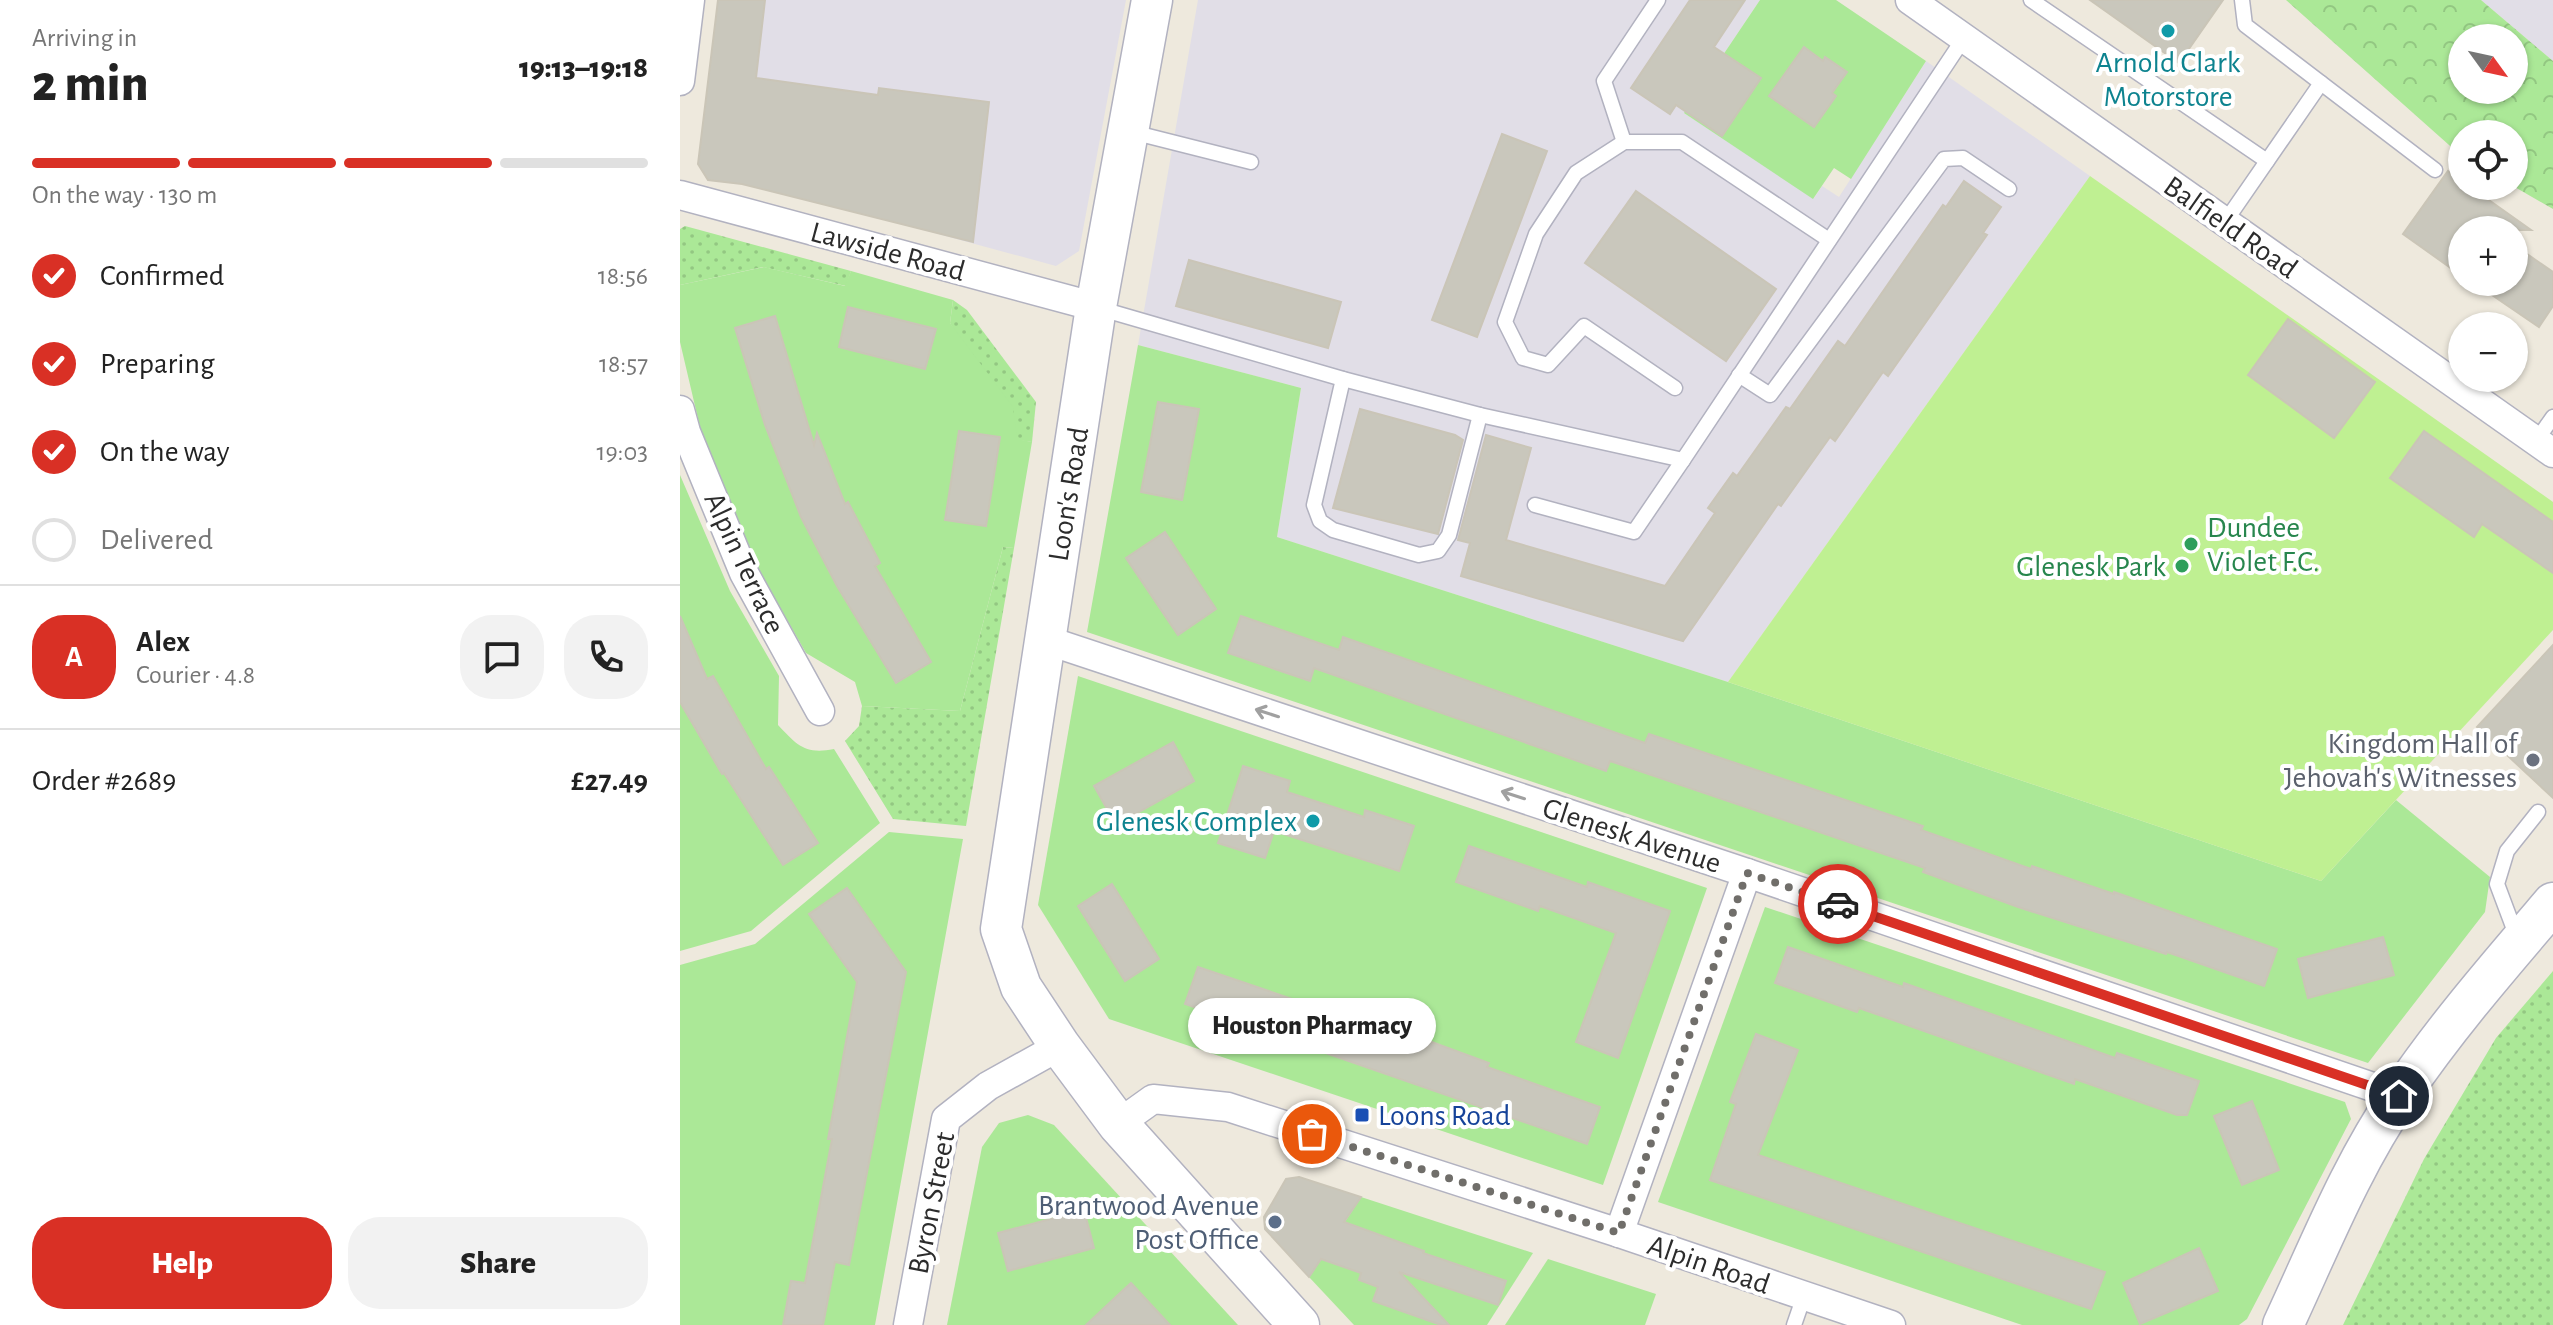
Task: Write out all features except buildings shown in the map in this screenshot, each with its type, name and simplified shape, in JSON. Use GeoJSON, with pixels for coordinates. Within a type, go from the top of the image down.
{"type":"FeatureCollection","features":[{"type":"Feature","properties":{"kind":"street"},"geometry":{"type":"LineString","coordinates":[[680,81],[690,0]]}},
{"type":"Feature","properties":{"kind":"street","name":"Loon's Road"},"geometry":{"type":"LineString","coordinates":[[1152,0],[1096,307],[1001,929],[1021,987],[1118,1124],[1299,1325]]}},
{"type":"Feature","properties":{"kind":"street","name":"Balfield Road"},"geometry":{"type":"LineString","coordinates":[[1918,2],[1964,38],[2544,447]]}},
{"type":"Feature","properties":{"kind":"street","name":"Lawside Road"},"geometry":{"type":"LineString","coordinates":[[680,195],[1096,307]]}},
{"type":"Feature","properties":{"kind":"street","name":"Alpin Terrace"},"geometry":{"type":"LineString","coordinates":[[680,410],[686,432],[744,573],[820,711]]}},
{"type":"Feature","properties":{"kind":"street","name":"Glenesk Avenue"},"geometry":{"type":"LineString","coordinates":[[1046,640],[1747,873],[2399,1096]]}},
{"type":"Feature","properties":{"kind":"street"},"geometry":{"type":"LineString","coordinates":[[1619,1233],[1747,873]]}},
{"type":"Feature","properties":{"kind":"street"},"geometry":{"type":"LineString","coordinates":[[2283,1325],[2342,1195],[2399,1096],[2485,983],[2553,903]]}},
{"type":"Feature","properties":{"kind":"street","name":"Byron Street"},"geometry":{"type":"LineString","coordinates":[[908,1325],[946,1119],[988,1086],[1060,1046]]}},
{"type":"Feature","properties":{"kind":"street","name":"Alpin Road"},"geometry":{"type":"LineString","coordinates":[[1118,1124],[1153,1099],[1228,1107],[1619,1233],[1891,1325]]}},
{"type":"Feature","properties":{"kind":"lane"},"geometry":{"type":"LineString","coordinates":[[1624,142],[1604,81],[1658,0]]}},
{"type":"Feature","properties":{"kind":"lane"},"geometry":{"type":"LineString","coordinates":[[2031,0],[2267,161]]}},
{"type":"Feature","properties":{"kind":"lane"},"geometry":{"type":"LineString","coordinates":[[2242,0],[2245,25],[2435,170]]}},
{"type":"Feature","properties":{"kind":"lane"},"geometry":{"type":"LineString","coordinates":[[1535,505],[1634,532],[1964,38]]}},
{"type":"Feature","properties":{"kind":"lane"},"geometry":{"type":"LineString","coordinates":[[2225,222],[2321,83]]}},
{"type":"Feature","properties":{"kind":"lane"},"geometry":{"type":"LineString","coordinates":[[1128,131],[1251,162]]}},
{"type":"Feature","properties":{"kind":"lane"},"geometry":{"type":"LineString","coordinates":[[1675,388],[1584,326],[1548,365],[1523,358],[1505,322],[1536,234],[1576,173],[1624,142],[1682,142],[1829,240]]}},
{"type":"Feature","properties":{"kind":"lane"},"geometry":{"type":"LineString","coordinates":[[1739,375],[1770,395],[1944,159],[1963,158],[2009,189]]}},
{"type":"Feature","properties":{"kind":"lane"},"geometry":{"type":"LineString","coordinates":[[1096,307],[1343,379],[1480,415],[1683,460]]}},
{"type":"Feature","properties":{"kind":"lane"},"geometry":{"type":"LineString","coordinates":[[1343,379],[1314,505],[1320,521],[1333,530],[1419,555],[1438,551],[1449,535],[1480,415]]}},
{"type":"Feature","properties":{"kind":"lane"},"geometry":{"type":"LineString","coordinates":[[2544,447],[2553,417]]}},
{"type":"Feature","properties":{"kind":"lane"},"geometry":{"type":"LineString","coordinates":[[2519,943],[2497,884],[2507,851],[2538,812]]}},
{"type":"Feature","properties":{"kind":"lane"},"geometry":{"type":"LineString","coordinates":[[1794,1325],[1804,1296]]}},
{"type":"Feature","properties":{"kind":"shaded area"},"geometry":{"type":"Polygon","coordinates":[[[718,0],[1126,0],[1079,251],[1056,266],[865,214],[742,184],[708,180],[698,164],[718,0]]]}},
{"type":"Feature","properties":{"kind":"shaded area"},"geometry":{"type":"Polygon","coordinates":[[[1198,0],[1760,0],[1684,113],[1814,198],[1822,186],[1839,197],[1926,61],[2090,176],[1728,682],[1277,537],[1301,388],[1138,345],[1198,0]]]}},
{"type":"Feature","properties":{"kind":"shaded area"},"geometry":{"type":"Polygon","coordinates":[[[2481,0],[2553,0],[2553,61],[2528,40],[2528,24],[2509,24],[2481,0]]]}},
{"type":"Feature","properties":{"kind":"green space"},"geometry":{"type":"Polygon","coordinates":[[[1760,0],[1836,0],[1926,61],[1851,179],[1834,168],[1813,199],[1684,113],[1760,0]]]}},
{"type":"Feature","properties":{"kind":"green space"},"geometry":{"type":"Polygon","coordinates":[[[2286,0],[2481,0],[2509,24],[2448,24],[2448,104],[2528,104],[2528,40],[2553,61],[2553,209],[2528,195],[2528,120],[2448,120],[2448,144],[2286,0]]]}},
{"type":"Feature","properties":{"kind":"green space","name":"Glenesk Park"},"geometry":{"type":"Polygon","coordinates":[[[2090,176],[2553,502],[2553,630],[2321,881],[1728,682],[2090,176]]]}},
{"type":"Feature","properties":{"kind":"green space"},"geometry":{"type":"Polygon","coordinates":[[[685,226],[851,271],[846,286],[763,267],[680,285],[680,229],[685,226]]]}},
{"type":"Feature","properties":{"kind":"green space"},"geometry":{"type":"Polygon","coordinates":[[[764,267],[845,286],[851,271],[953,300],[950,323],[1013,407],[1017,439],[1032,442],[1014,548],[1003,547],[960,711],[862,706],[855,682],[806,653],[763,578],[703,440],[680,342],[680,285],[764,267]]]}},
{"type":"Feature","properties":{"kind":"green space"},"geometry":{"type":"Polygon","coordinates":[[[953,300],[967,310],[1036,402],[1032,442],[1017,440],[950,323],[953,300]]]}},
{"type":"Feature","properties":{"kind":"green space"},"geometry":{"type":"Polygon","coordinates":[[[1138,345],[1301,388],[1277,537],[1728,682],[2321,881],[2396,800],[2490,877],[2485,912],[2368,1063],[1087,632],[1138,345]]]}},
{"type":"Feature","properties":{"kind":"green space"},"geometry":{"type":"Polygon","coordinates":[[[680,475],[730,591],[779,676],[778,725],[802,747],[816,751],[834,749],[880,823],[751,931],[680,951],[680,475]]]}},
{"type":"Feature","properties":{"kind":"green space"},"geometry":{"type":"Polygon","coordinates":[[[1003,547],[1014,548],[966,826],[893,819],[845,741],[859,726],[862,706],[960,711],[1003,547]]]}},
{"type":"Feature","properties":{"kind":"green space"},"geometry":{"type":"Polygon","coordinates":[[[1078,676],[1707,888],[1603,1185],[1109,1019],[1038,905],[1078,676]]]}},
{"type":"Feature","properties":{"kind":"green space"},"geometry":{"type":"Polygon","coordinates":[[[889,832],[963,839],[875,1325],[680,1325],[680,965],[755,944],[889,832]]]}},
{"type":"Feature","properties":{"kind":"green space"},"geometry":{"type":"Polygon","coordinates":[[[1765,907],[2345,1102],[2351,1119],[2247,1319],[2239,1325],[2022,1325],[1658,1202],[1765,907]]]}},
{"type":"Feature","properties":{"kind":"green space"},"geometry":{"type":"Polygon","coordinates":[[[2553,971],[2553,1325],[2343,1325],[2424,1159],[2496,1038],[2553,971]]]}},
{"type":"Feature","properties":{"kind":"green space"},"geometry":{"type":"Polygon","coordinates":[[[1028,1115],[1054,1125],[1238,1325],[947,1325],[982,1147],[999,1123],[1028,1115]]]}},
{"type":"Feature","properties":{"kind":"green space"},"geometry":{"type":"Polygon","coordinates":[[[1361,1197],[1533,1253],[1487,1325],[1354,1325],[1309,1277],[1361,1197]]]}},
{"type":"Feature","properties":{"kind":"green space"},"geometry":{"type":"Polygon","coordinates":[[[1548,1259],[1656,1294],[1645,1325],[1505,1325],[1548,1259]]]}},
{"type":"Feature","properties":{"kind":"way so far"},"geometry":{"type":"LineString","coordinates":[[1312,1134],[1619,1233],[1747,873],[1838,904]]}},
{"type":"Feature","properties":{"kind":"place","name":"Arnold Clark Motorstore"},"geometry":{"type":"Point","coordinates":[2168,31]}},
{"type":"Feature","properties":{"kind":"place","name":"Dundee Violet F.C."},"geometry":{"type":"Point","coordinates":[2191,544]}},
{"type":"Feature","properties":{"kind":"place","name":"Glenesk Park"},"geometry":{"type":"Point","coordinates":[2182,566]}},
{"type":"Feature","properties":{"kind":"place","name":"Kingdom Hall of Jehovah's Witnesses"},"geometry":{"type":"Point","coordinates":[2533,760]}},
{"type":"Feature","properties":{"kind":"place","name":"Glenesk Complex"},"geometry":{"type":"Point","coordinates":[1313,821]}},
{"type":"Feature","properties":{"kind":"place","name":"Loons Road"},"geometry":{"type":"Point","coordinates":[1362,1115]}},
{"type":"Feature","properties":{"kind":"place","name":"Houston Pharmacy"},"geometry":{"type":"Point","coordinates":[1312,1134]}},
{"type":"Feature","properties":{"kind":"place","name":"Brantwood Avenue Post Office"},"geometry":{"type":"Point","coordinates":[1275,1222]}},
{"type":"Feature","properties":{"kind":"route"},"geometry":{"type":"LineString","coordinates":[[1838,904],[2399,1096]]}}]}
